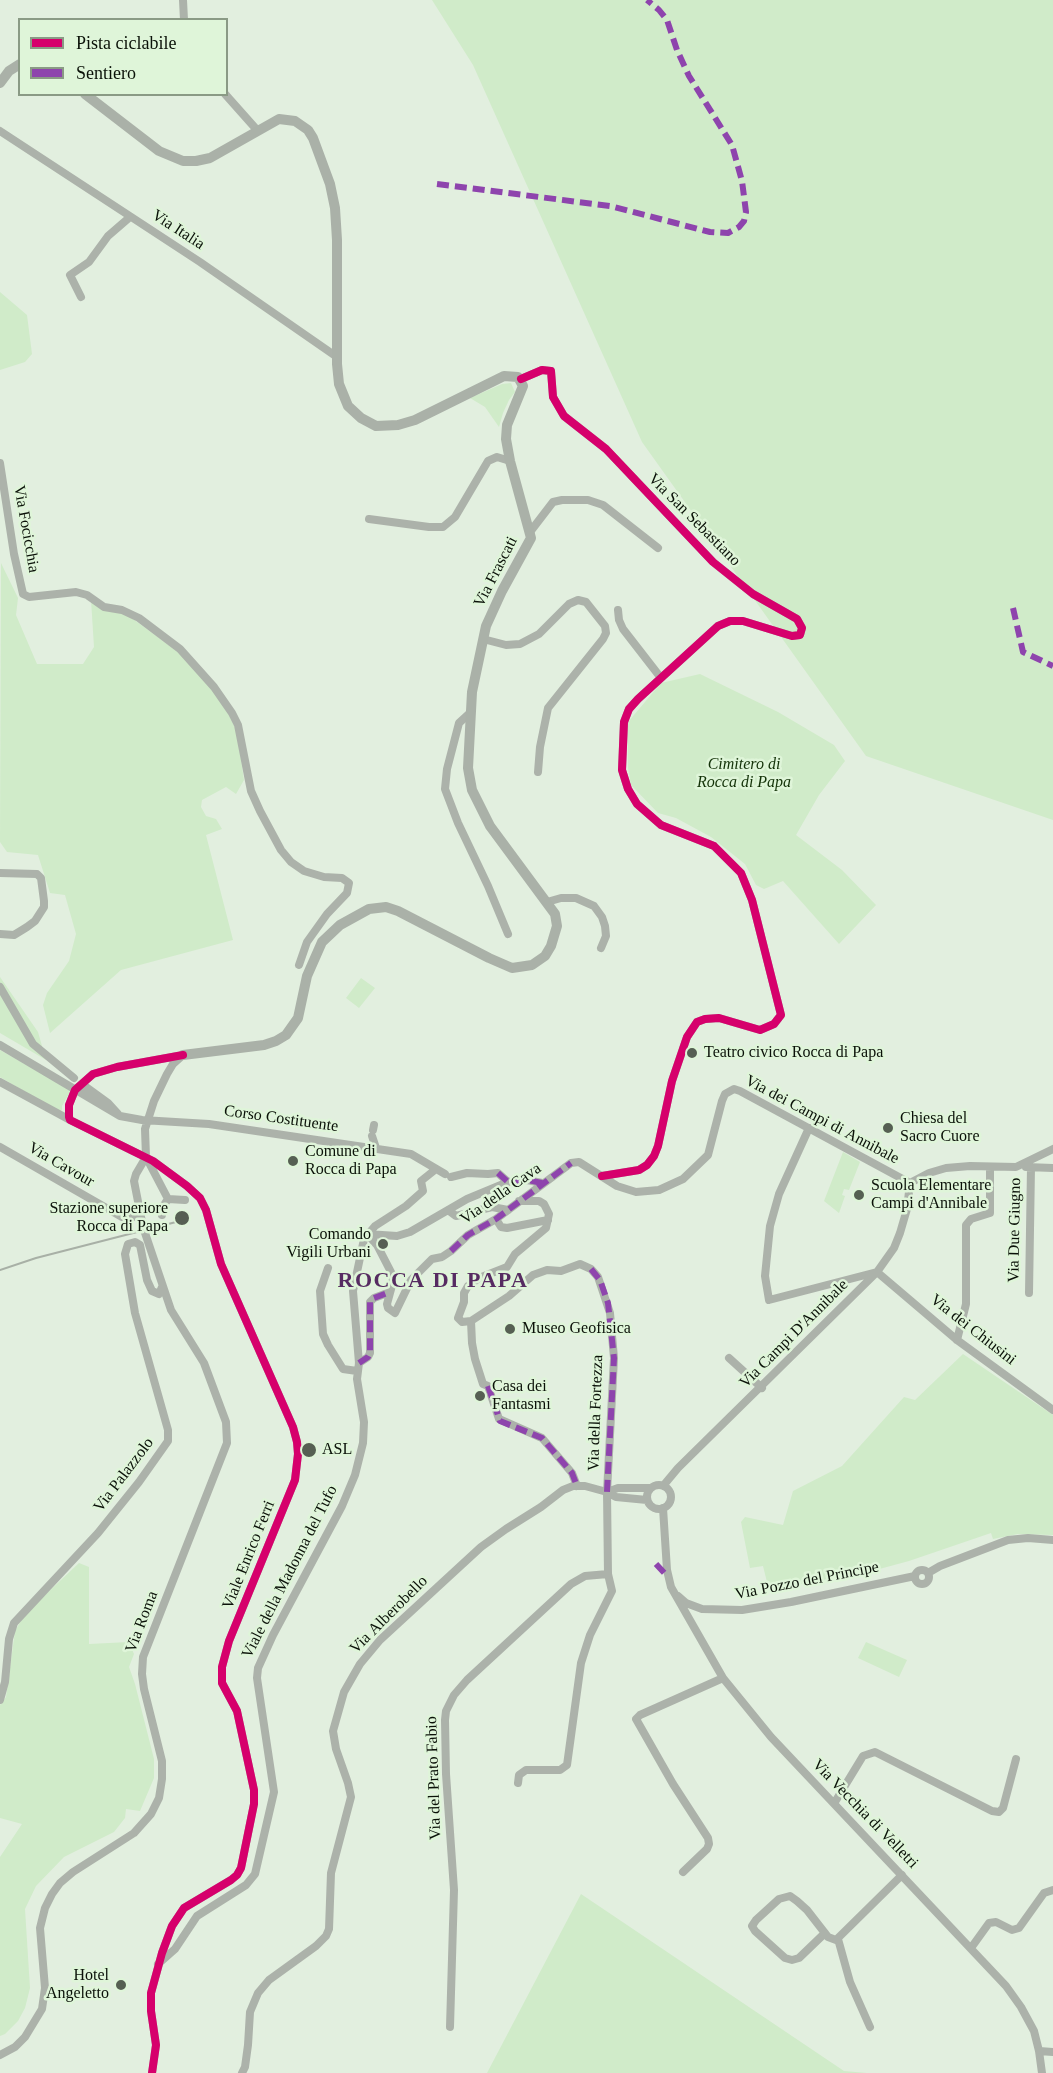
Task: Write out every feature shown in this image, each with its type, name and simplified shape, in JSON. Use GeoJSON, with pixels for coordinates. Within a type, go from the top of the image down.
{"type":"FeatureCollection","features":[{"type":"Feature","properties":{"kind":"main road"},"geometry":{"type":"LineString","coordinates":[[0,83],[9,71],[18,65]]}},
{"type":"Feature","properties":{"kind":"main road"},"geometry":{"type":"LineString","coordinates":[[88,96],[159,151],[183,161],[210,158],[279,119],[302,124],[312,136],[330,184],[334,202],[337,228],[339,384],[345,401],[356,414],[376,426],[391,426],[409,422],[504,376],[513,376],[521,380]]}},
{"type":"Feature","properties":{"kind":"main road","name":"Via Frascati"},"geometry":{"type":"LineString","coordinates":[[183,1055],[264,1045],[286,1035],[298,1018],[307,976],[322,942],[340,925],[365,910],[378,907],[391,909],[512,968],[532,965],[542,958],[553,942],[557,921],[555,914],[494,833],[472,790],[467,755],[472,692],[486,626],[530,539],[510,460],[506,428],[524,386],[521,380]]}},
{"type":"Feature","properties":{"kind":"street"},"geometry":{"type":"LineString","coordinates":[[183,0],[184,18]]}},
{"type":"Feature","properties":{"kind":"street"},"geometry":{"type":"LineString","coordinates":[[227,96],[257,130]]}},
{"type":"Feature","properties":{"kind":"street","name":"Via Italia"},"geometry":{"type":"LineString","coordinates":[[0,131],[337,357]]}},
{"type":"Feature","properties":{"kind":"street"},"geometry":{"type":"LineString","coordinates":[[81,297],[70,275],[89,262],[108,236],[130,217]]}},
{"type":"Feature","properties":{"kind":"street","name":"Via San Sebastiano"},"geometry":{"type":"LineString","coordinates":[[521,380],[542,370],[549,370],[552,374],[553,397],[564,416],[606,448],[713,562],[753,594],[795,617],[802,626],[802,633],[792,636],[743,621],[724,623],[709,633],[632,706],[624,722],[622,766],[627,785],[637,804],[654,821],[664,827],[714,846],[741,873],[752,900],[781,1015],[774,1024],[760,1030],[719,1018],[698,1022],[684,1044],[672,1081],[659,1143],[654,1156],[639,1170],[602,1176]]}},
{"type":"Feature","properties":{"kind":"street"},"geometry":{"type":"LineString","coordinates":[[369,519],[433,527],[446,526],[455,517],[488,461],[497,457],[510,460]]}},
{"type":"Feature","properties":{"kind":"street","name":"Via Focicchia"},"geometry":{"type":"LineString","coordinates":[[0,463],[15,562],[23,594],[29,597],[71,592],[84,593],[104,607],[122,610],[140,618],[177,646],[211,684],[232,713],[238,728],[251,791],[281,850],[291,862],[304,871],[324,877],[342,878],[349,883],[346,893],[307,942],[299,965]]}},
{"type":"Feature","properties":{"kind":"street"},"geometry":{"type":"LineString","coordinates":[[530,532],[553,502],[588,500],[603,505],[658,548]]}},
{"type":"Feature","properties":{"kind":"street"},"geometry":{"type":"LineString","coordinates":[[483,639],[506,645],[520,644],[542,632],[572,602],[581,600],[589,604],[605,626],[606,633],[603,639],[548,708],[540,747],[538,772]]}},
{"type":"Feature","properties":{"kind":"street"},"geometry":{"type":"LineString","coordinates":[[618,610],[619,620],[625,633],[661,678]]}},
{"type":"Feature","properties":{"kind":"street"},"geometry":{"type":"LineString","coordinates":[[471,712],[459,723],[447,769],[445,789],[508,934]]}},
{"type":"Feature","properties":{"kind":"street"},"geometry":{"type":"LineString","coordinates":[[0,873],[32,872],[39,875],[44,907],[35,921],[19,933],[0,934]]}},
{"type":"Feature","properties":{"kind":"street"},"geometry":{"type":"LineString","coordinates":[[547,902],[576,898],[594,906],[600,913],[605,926],[606,936],[601,948]]}},
{"type":"Feature","properties":{"kind":"street"},"geometry":{"type":"LineString","coordinates":[[0,987],[33,1044],[74,1078]]}},
{"type":"Feature","properties":{"kind":"street"},"geometry":{"type":"LineString","coordinates":[[0,1045],[120,1116]]}},
{"type":"Feature","properties":{"kind":"street"},"geometry":{"type":"LineString","coordinates":[[70,1120],[69,1105],[75,1090],[96,1072],[183,1055]]}},
{"type":"Feature","properties":{"kind":"street"},"geometry":{"type":"LineString","coordinates":[[168,1198],[146,1157],[145,1129],[169,1070],[183,1055]]}},
{"type":"Feature","properties":{"kind":"street","name":"Viale Enrico Ferri"},"geometry":{"type":"LineString","coordinates":[[0,1082],[70,1120],[146,1157],[187,1186],[204,1205],[221,1264],[293,1427],[297,1442],[295,1480],[229,1641],[222,1667],[222,1683],[237,1711],[254,1790],[241,1868],[231,1880],[179,1914],[167,1938],[151,1996],[156,2045],[152,2073]]}},
{"type":"Feature","properties":{"kind":"street"},"geometry":{"type":"LineString","coordinates":[[86,1087],[108,1103],[120,1116]]}},
{"type":"Feature","properties":{"kind":"street","name":"Via dei Campi di Annibale"},"geometry":{"type":"LineString","coordinates":[[571,1163],[579,1162],[621,1188],[641,1192],[659,1191],[683,1179],[709,1153],[722,1101],[725,1094],[732,1089],[740,1091],[910,1183]]}},
{"type":"Feature","properties":{"kind":"street","name":"Corso Costituente"},"geometry":{"type":"LineString","coordinates":[[120,1116],[147,1121],[209,1124],[376,1148],[411,1154],[436,1169]]}},
{"type":"Feature","properties":{"kind":"street"},"geometry":{"type":"LineString","coordinates":[[809,1128],[779,1194],[770,1226],[765,1276],[769,1300],[877,1272]]}},
{"type":"Feature","properties":{"kind":"street"},"geometry":{"type":"LineString","coordinates":[[373,1131],[376,1148]]}},
{"type":"Feature","properties":{"kind":"street","name":"Via Cavour"},"geometry":{"type":"LineString","coordinates":[[0,1147],[122,1217],[130,1218],[140,1215]]}},
{"type":"Feature","properties":{"kind":"street"},"geometry":{"type":"LineString","coordinates":[[1016,1167],[1053,1149]]}},
{"type":"Feature","properties":{"kind":"street","name":"Via Roma"},"geometry":{"type":"LineString","coordinates":[[0,2055],[15,2047],[26,2037],[42,2008],[45,1988],[40,1928],[45,1908],[52,1894],[73,1872],[134,1833],[152,1812],[160,1793],[161,1758],[144,1689],[143,1657],[221,1462],[228,1438],[226,1422],[203,1360],[173,1314],[162,1287],[140,1215],[134,1181],[146,1157]]}},
{"type":"Feature","properties":{"kind":"street","name":"Via della Cava"},"geometry":{"type":"LineString","coordinates":[[390,1292],[387,1306],[395,1313],[414,1276],[432,1259],[442,1257],[451,1251],[468,1235],[496,1219],[571,1163]]}},
{"type":"Feature","properties":{"kind":"street"},"geometry":{"type":"LineString","coordinates":[[910,1183],[942,1168],[961,1166],[1053,1168]]}},
{"type":"Feature","properties":{"kind":"street"},"geometry":{"type":"LineString","coordinates":[[957,1340],[966,1304],[966,1225],[971,1219],[990,1213],[990,1167]]}},
{"type":"Feature","properties":{"kind":"street","name":"Via Due Giugno"},"geometry":{"type":"LineString","coordinates":[[1029,1293],[1031,1167]]}},
{"type":"Feature","properties":{"kind":"street"},"geometry":{"type":"LineString","coordinates":[[366,1234],[423,1191],[421,1181],[436,1169],[448,1176],[467,1173],[498,1173],[508,1182]]}},
{"type":"Feature","properties":{"kind":"street"},"geometry":{"type":"LineString","coordinates":[[366,1234],[397,1236],[406,1234],[467,1199],[508,1182],[526,1180],[542,1183]]}},
{"type":"Feature","properties":{"kind":"street","name":"Via Campi D'Annibale"},"geometry":{"type":"LineString","coordinates":[[663,1486],[678,1468],[762,1388],[877,1272],[894,1248],[900,1233],[910,1183]]}},
{"type":"Feature","properties":{"kind":"street"},"geometry":{"type":"LineString","coordinates":[[168,1198],[185,1200]]}},
{"type":"Feature","properties":{"kind":"street"},"geometry":{"type":"LineString","coordinates":[[162,1215],[168,1198]]}},
{"type":"Feature","properties":{"kind":"street"},"geometry":{"type":"LineString","coordinates":[[519,1201],[542,1202],[547,1208],[548,1220],[544,1230],[515,1254],[507,1267],[479,1278],[465,1291],[458,1318],[462,1322],[469,1321],[473,1353],[483,1384],[488,1386],[500,1421],[542,1438],[572,1473],[577,1486],[619,1497],[647,1500],[656,1508],[663,1508],[669,1503],[671,1496],[669,1490],[657,1485],[650,1488],[618,1488],[607,1492]]}},
{"type":"Feature","properties":{"kind":"street"},"geometry":{"type":"LineString","coordinates":[[448,1210],[456,1216],[492,1207],[507,1210]]}},
{"type":"Feature","properties":{"kind":"street"},"geometry":{"type":"LineString","coordinates":[[496,1219],[505,1228],[548,1220]]}},
{"type":"Feature","properties":{"kind":"street"},"geometry":{"type":"LineString","coordinates":[[328,1268],[320,1291],[323,1334],[344,1369],[358,1367],[370,1353],[370,1302],[390,1292],[393,1282],[392,1274],[377,1245],[366,1234]]}},
{"type":"Feature","properties":{"kind":"street","name":"Viale della Madonna del Tufo"},"geometry":{"type":"LineString","coordinates":[[158,1964],[175,1948],[197,1916],[246,1885],[255,1874],[274,1791],[257,1678],[258,1668],[273,1635],[342,1506],[363,1443],[364,1422],[352,1292],[366,1234]]}},
{"type":"Feature","properties":{"kind":"street","name":"Via Palazzolo"},"geometry":{"type":"LineString","coordinates":[[0,1700],[5,1682],[9,1639],[14,1623],[98,1533],[168,1441],[168,1430],[135,1313],[125,1254],[128,1244],[135,1242],[140,1245],[147,1280],[152,1291],[159,1294],[162,1287]]}},
{"type":"Feature","properties":{"kind":"street","name":"Via della Fortezza"},"geometry":{"type":"LineString","coordinates":[[469,1321],[509,1296],[535,1274],[547,1270],[560,1271],[576,1264],[583,1264],[591,1269],[600,1280],[608,1303],[615,1358],[607,1492],[608,1574],[611,1582],[611,1595],[590,1635],[580,1663],[567,1765],[560,1770],[526,1770],[519,1775],[518,1783]]}},
{"type":"Feature","properties":{"kind":"street","name":"Via dei Chiusini"},"geometry":{"type":"LineString","coordinates":[[877,1272],[957,1340],[1053,1410]]}},
{"type":"Feature","properties":{"kind":"street"},"geometry":{"type":"LineString","coordinates":[[729,1358],[762,1388]]}},
{"type":"Feature","properties":{"kind":"street","name":"Via Alberobello"},"geometry":{"type":"LineString","coordinates":[[242,2073],[246,2062],[250,2012],[258,1993],[269,1980],[324,1939],[329,1929],[330,1878],[351,1797],[336,1749],[333,1731],[336,1715],[353,1674],[380,1640],[481,1547],[563,1490],[577,1486]]}},
{"type":"Feature","properties":{"kind":"street"},"geometry":{"type":"LineString","coordinates":[[647,1500],[650,1488]]}},
{"type":"Feature","properties":{"kind":"street","name":"Via Vecchia di Velletri"},"geometry":{"type":"LineString","coordinates":[[663,1508],[668,1577],[674,1592],[723,1678],[771,1737],[971,1948],[1018,2003],[1034,2031],[1042,2073]]}},
{"type":"Feature","properties":{"kind":"street","name":"Via Pozzo del Principe"},"geometry":{"type":"LineString","coordinates":[[674,1592],[697,1608],[736,1611],[915,1576],[921,1569],[928,1573],[940,1566],[1008,1540],[1028,1538],[1053,1540]]}},
{"type":"Feature","properties":{"kind":"street","name":"Via del Prato Fabio"},"geometry":{"type":"LineString","coordinates":[[450,2027],[454,1890],[446,1774],[446,1711],[467,1680],[571,1584],[585,1576],[608,1574]]}},
{"type":"Feature","properties":{"kind":"street"},"geometry":{"type":"LineString","coordinates":[[683,1872],[707,1849],[709,1840],[636,1719],[640,1715],[723,1678]]}},
{"type":"Feature","properties":{"kind":"street"},"geometry":{"type":"LineString","coordinates":[[835,1802],[863,1756],[875,1752],[992,1811],[999,1812],[1003,1808],[1016,1759]]}},
{"type":"Feature","properties":{"kind":"street"},"geometry":{"type":"LineString","coordinates":[[825,1933],[799,1958],[792,1960],[785,1958],[752,1926],[754,1921],[779,1899],[787,1896],[797,1901],[832,1940],[838,1939],[902,1875]]}},
{"type":"Feature","properties":{"kind":"street"},"geometry":{"type":"LineString","coordinates":[[971,1948],[989,1923],[996,1922],[1012,1930],[1019,1928],[1044,1893],[1053,1890]]}},
{"type":"Feature","properties":{"kind":"street"},"geometry":{"type":"LineString","coordinates":[[838,1939],[850,1982],[870,2027]]}},
{"type":"Feature","properties":{"kind":"street"},"geometry":{"type":"LineString","coordinates":[[1039,2051],[1053,2052]]}},
{"type":"Feature","properties":{"kind":"green space"},"geometry":{"type":"Polygon","coordinates":[[[432,0],[1053,0],[1053,820],[866,756],[642,442],[473,65],[432,0]]]}},
{"type":"Feature","properties":{"kind":"green space"},"geometry":{"type":"Polygon","coordinates":[[[0,292],[27,315],[32,354],[25,362],[0,370],[0,292]]]}},
{"type":"Feature","properties":{"kind":"green space"},"geometry":{"type":"Polygon","coordinates":[[[511,383],[515,392],[503,413],[499,427],[485,407],[470,398],[502,384],[511,383]]]}},
{"type":"Feature","properties":{"kind":"green space"},"geometry":{"type":"Polygon","coordinates":[[[1,563],[18,598],[16,615],[37,664],[83,664],[94,647],[91,600],[125,613],[182,655],[221,698],[237,732],[244,780],[236,794],[226,787],[202,800],[201,807],[206,816],[216,819],[222,829],[206,835],[233,940],[121,970],[50,1033],[43,1005],[47,993],[69,961],[76,934],[65,895],[50,893],[38,855],[7,852],[0,842],[1,563]]]}},
{"type":"Feature","properties":{"kind":"green space","name":"Cimitero di Rocca di Papa"},"geometry":{"type":"Polygon","coordinates":[[[700,674],[778,712],[834,745],[845,761],[819,795],[796,835],[842,870],[876,905],[839,944],[783,881],[764,889],[756,885],[745,864],[711,837],[676,818],[658,813],[631,785],[628,768],[628,722],[661,683],[700,674]]]}},
{"type":"Feature","properties":{"kind":"green space"},"geometry":{"type":"Polygon","coordinates":[[[0,977],[38,1032],[46,1060],[0,1033],[0,977]]]}},
{"type":"Feature","properties":{"kind":"green space"},"geometry":{"type":"Polygon","coordinates":[[[361,978],[375,988],[359,1008],[346,998],[361,978]]]}},
{"type":"Feature","properties":{"kind":"green space"},"geometry":{"type":"Polygon","coordinates":[[[0,1050],[69,1089],[70,1092],[62,1110],[59,1112],[0,1077],[0,1050]]]}},
{"type":"Feature","properties":{"kind":"green space"},"geometry":{"type":"Polygon","coordinates":[[[843,1152],[860,1162],[849,1190],[844,1189],[842,1195],[845,1196],[839,1213],[824,1201],[843,1152]]]}},
{"type":"Feature","properties":{"kind":"green space"},"geometry":{"type":"Polygon","coordinates":[[[963,1354],[1053,1415],[1053,1535],[1018,1534],[993,1539],[991,1533],[872,1571],[769,1590],[763,1566],[750,1568],[741,1522],[745,1517],[783,1525],[793,1491],[842,1466],[904,1397],[915,1400],[963,1354]]]}},
{"type":"Feature","properties":{"kind":"green space"},"geometry":{"type":"Polygon","coordinates":[[[79,1563],[89,1567],[89,1644],[129,1642],[134,1654],[129,1667],[154,1759],[154,1778],[140,1811],[126,1809],[125,1818],[114,1832],[64,1857],[36,1886],[25,1909],[30,1988],[25,2008],[18,2021],[0,2036],[0,1857],[22,1824],[0,1818],[0,1705],[6,1697],[15,1631],[25,1614],[79,1563]]]}},
{"type":"Feature","properties":{"kind":"green space"},"geometry":{"type":"Polygon","coordinates":[[[866,1642],[907,1660],[899,1677],[858,1658],[866,1642]]]}},
{"type":"Feature","properties":{"kind":"green space"},"geometry":{"type":"Polygon","coordinates":[[[581,1894],[844,2071],[867,2073],[487,2073],[581,1894]]]}},
{"type":"Feature","properties":{"kind":"railway"},"geometry":{"type":"LineString","coordinates":[[0,1270],[36,1258],[180,1221]]}},
{"type":"Feature","properties":{"kind":"marked path"},"geometry":{"type":"LineString","coordinates":[[437,184],[610,206],[710,232],[728,233],[739,227],[744,221],[746,212],[742,181],[732,145],[689,76],[667,20],[647,0]]}},
{"type":"Feature","properties":{"kind":"marked path"},"geometry":{"type":"LineString","coordinates":[[1013,608],[1023,652],[1053,666]]}},
{"type":"Feature","properties":{"kind":"marked path"},"geometry":{"type":"LineString","coordinates":[[451,1251],[468,1235],[496,1219],[571,1163]]}},
{"type":"Feature","properties":{"kind":"marked path"},"geometry":{"type":"LineString","coordinates":[[498,1173],[508,1182],[527,1180],[542,1183]]}},
{"type":"Feature","properties":{"kind":"marked path"},"geometry":{"type":"LineString","coordinates":[[591,1269],[600,1280],[608,1303],[614,1358],[607,1492]]}},
{"type":"Feature","properties":{"kind":"marked path"},"geometry":{"type":"LineString","coordinates":[[359,1363],[370,1353],[370,1302],[390,1292]]}},
{"type":"Feature","properties":{"kind":"marked path"},"geometry":{"type":"LineString","coordinates":[[488,1386],[500,1421],[542,1438],[572,1473],[577,1486]]}},
{"type":"Feature","properties":{"kind":"marked path"},"geometry":{"type":"LineString","coordinates":[[656,1564],[668,1577]]}},
{"type":"Feature","properties":{"kind":"cycle path"},"geometry":{"type":"LineString","coordinates":[[521,379],[542,370],[551,371],[553,397],[564,416],[606,449],[713,562],[753,594],[797,619],[802,628],[800,635],[792,636],[743,621],[730,621],[718,626],[638,699],[629,709],[624,722],[622,770],[628,789],[637,804],[661,825],[714,846],[741,873],[752,900],[781,1015],[774,1024],[760,1030],[719,1018],[697,1022],[687,1037],[672,1081],[654,1156],[647,1165],[639,1170],[602,1176]]}},
{"type":"Feature","properties":{"kind":"cycle path"},"geometry":{"type":"LineString","coordinates":[[152,2073],[156,2045],[151,1993],[172,1926],[184,1908],[231,1880],[241,1868],[254,1804],[254,1790],[237,1711],[222,1683],[222,1667],[229,1641],[295,1480],[298,1454],[293,1427],[221,1264],[206,1210],[200,1198],[153,1161],[70,1120],[69,1117],[69,1105],[75,1090],[93,1074],[117,1067],[183,1055]]}},
{"type":"Feature","properties":{"kind":"place","name":"Teatro civico Rocca di Papa"},"geometry":{"type":"Point","coordinates":[692,1053]}},
{"type":"Feature","properties":{"kind":"place","name":"Chiesa del Sacro Cuore"},"geometry":{"type":"Point","coordinates":[888,1128]}},
{"type":"Feature","properties":{"kind":"place","name":"Comune di Rocca di Papa"},"geometry":{"type":"Point","coordinates":[293,1161]}},
{"type":"Feature","properties":{"kind":"place","name":"Scuola Elementare Campi d'Annibale"},"geometry":{"type":"Point","coordinates":[859,1195]}},
{"type":"Feature","properties":{"kind":"place","name":"Stazione superiore Rocca di Papa"},"geometry":{"type":"Point","coordinates":[182,1218]}},
{"type":"Feature","properties":{"kind":"place","name":"Comando Vigili Urbani"},"geometry":{"type":"Point","coordinates":[383,1244]}},
{"type":"Feature","properties":{"kind":"place","name":"Museo Geofisica"},"geometry":{"type":"Point","coordinates":[510,1329]}},
{"type":"Feature","properties":{"kind":"place","name":"Casa dei Fantasmi"},"geometry":{"type":"Point","coordinates":[480,1396]}},
{"type":"Feature","properties":{"kind":"place","name":"ASL"},"geometry":{"type":"Point","coordinates":[309,1450]}},
{"type":"Feature","properties":{"kind":"place","name":"Hotel Angeletto"},"geometry":{"type":"Point","coordinates":[121,1985]}},
{"type":"Feature","properties":{"kind":"district","name":"ROCCA DI PAPA"},"geometry":{"type":"Point","coordinates":[433,1281]}}]}
